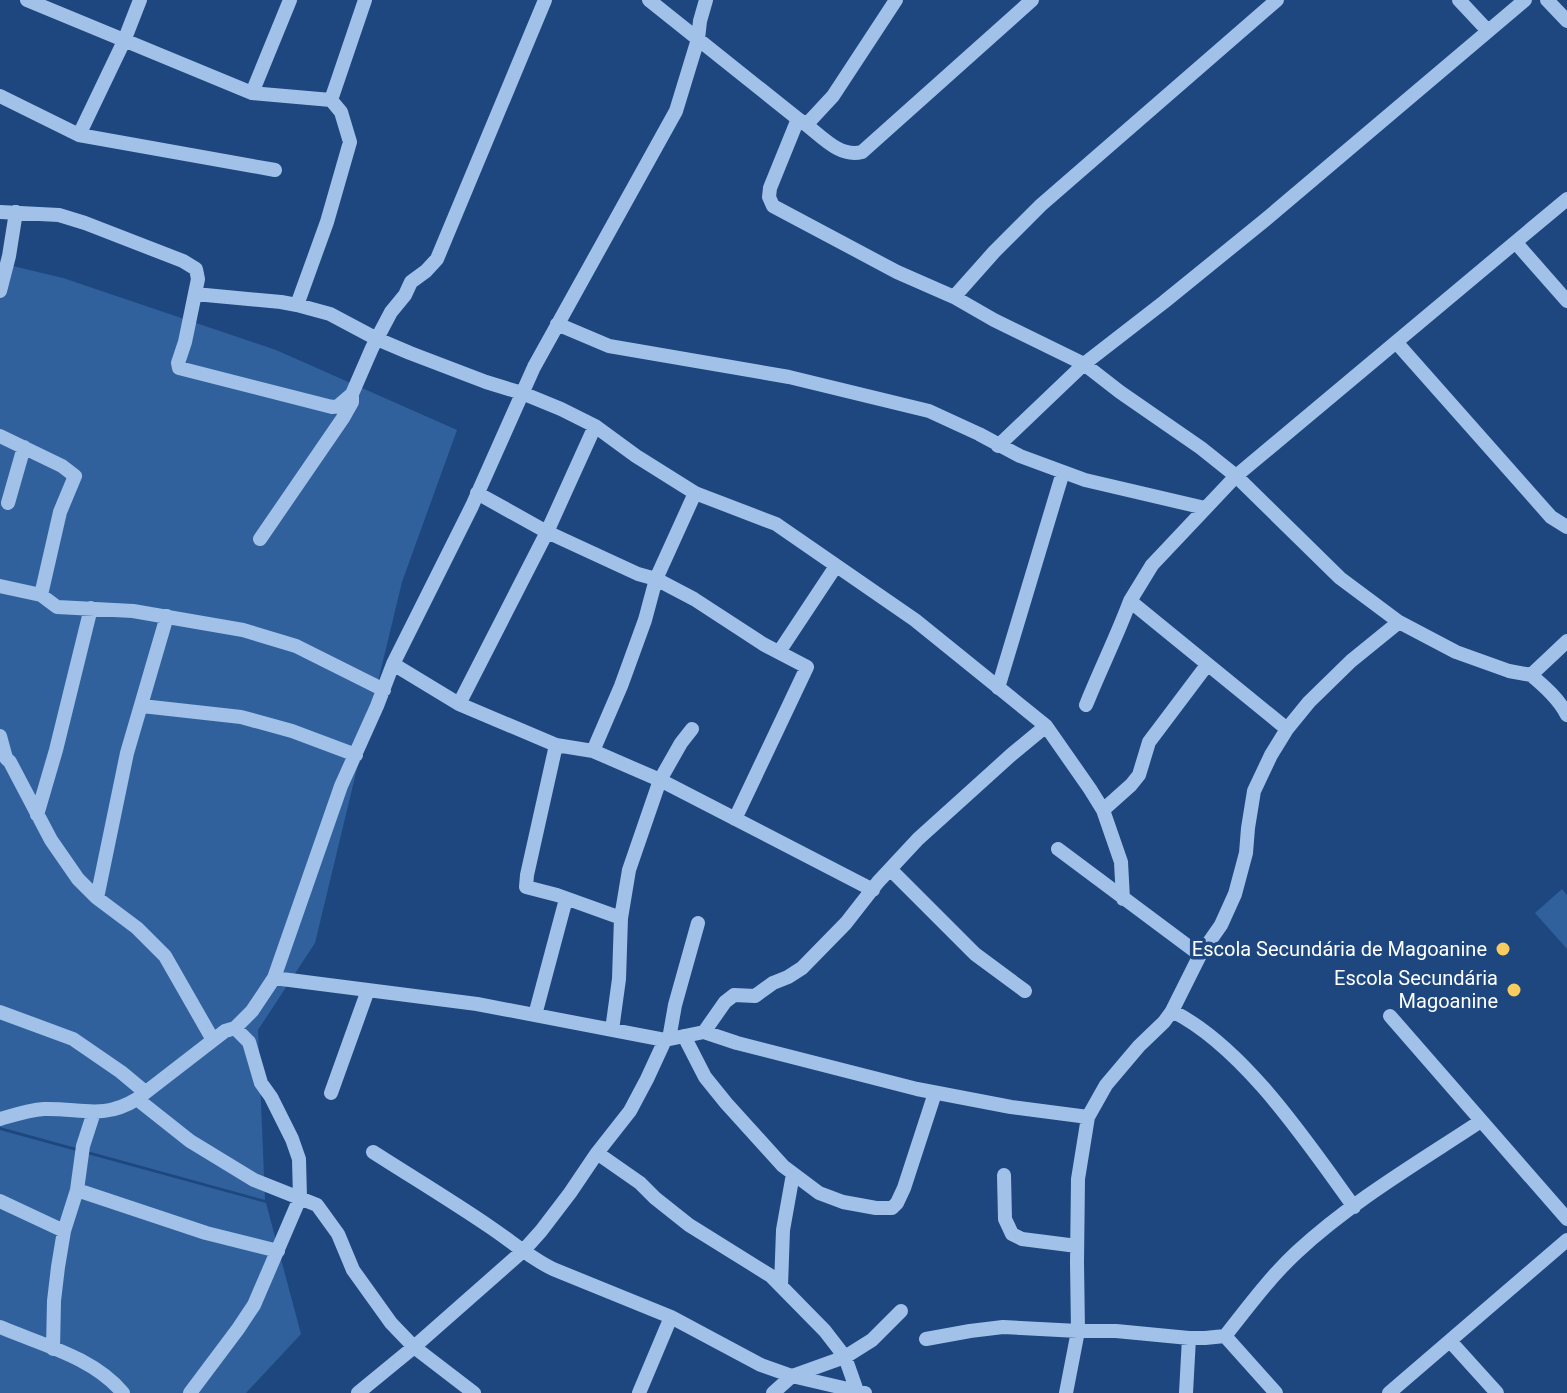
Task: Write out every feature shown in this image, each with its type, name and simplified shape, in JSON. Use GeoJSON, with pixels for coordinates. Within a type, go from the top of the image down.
{"type":"FeatureCollection","features":[{"type":"Feature","properties":{"kind":"street"},"geometry":{"type":"LineString","coordinates":[[27,0],[252,93],[331,100],[341,112],[350,142],[327,222],[297,305]]}},
{"type":"Feature","properties":{"kind":"street"},"geometry":{"type":"LineString","coordinates":[[79,135],[140,0]]}},
{"type":"Feature","properties":{"kind":"street"},"geometry":{"type":"LineString","coordinates":[[252,93],[290,0]]}},
{"type":"Feature","properties":{"kind":"street"},"geometry":{"type":"LineString","coordinates":[[331,100],[365,0]]}},
{"type":"Feature","properties":{"kind":"street"},"geometry":{"type":"LineString","coordinates":[[260,539],[338,413],[338,406],[352,394],[391,312],[411,282],[437,259],[545,0]]}},
{"type":"Feature","properties":{"kind":"street"},"geometry":{"type":"LineString","coordinates":[[649,0],[827,143],[854,154],[862,152],[1032,0]]}},
{"type":"Feature","properties":{"kind":"street"},"geometry":{"type":"LineString","coordinates":[[0,1119],[40,1109],[94,1112],[124,1107],[225,1031],[235,1028],[252,1011],[274,978],[341,786],[393,664],[472,506],[522,393],[557,324],[676,111],[698,39],[706,0]]}},
{"type":"Feature","properties":{"kind":"street"},"geometry":{"type":"LineString","coordinates":[[896,0],[833,96],[802,122],[770,188],[769,197],[773,206],[897,272],[954,297],[1084,364],[1236,476],[1340,578],[1399,622],[1456,652],[1509,671],[1531,675],[1567,715]]}},
{"type":"Feature","properties":{"kind":"street"},"geometry":{"type":"LineString","coordinates":[[954,297],[1041,205],[1277,0]]}},
{"type":"Feature","properties":{"kind":"street"},"geometry":{"type":"LineString","coordinates":[[1459,0],[1488,31]]}},
{"type":"Feature","properties":{"kind":"street"},"geometry":{"type":"LineString","coordinates":[[998,446],[1084,364],[1265,220],[1525,0]]}},
{"type":"Feature","properties":{"kind":"street"},"geometry":{"type":"LineString","coordinates":[[1547,0],[1567,21]]}},
{"type":"Feature","properties":{"kind":"street"},"geometry":{"type":"LineString","coordinates":[[0,96],[79,135],[275,170]]}},
{"type":"Feature","properties":{"kind":"street"},"geometry":{"type":"LineString","coordinates":[[1086,705],[1130,601],[1152,565],[1205,508],[1236,476],[1567,199]]}},
{"type":"Feature","properties":{"kind":"street"},"geometry":{"type":"LineString","coordinates":[[0,212],[59,215],[183,261],[196,269],[198,279],[179,368],[338,413]]}},
{"type":"Feature","properties":{"kind":"street"},"geometry":{"type":"LineString","coordinates":[[0,291],[16,212]]}},
{"type":"Feature","properties":{"kind":"street"},"geometry":{"type":"LineString","coordinates":[[1516,243],[1567,301]]}},
{"type":"Feature","properties":{"kind":"street"},"geometry":{"type":"LineString","coordinates":[[195,294],[297,305],[330,314],[377,339],[561,409],[595,426],[695,493],[776,524],[915,620],[1046,726],[1103,810],[1121,862],[1123,899]]}},
{"type":"Feature","properties":{"kind":"street"},"geometry":{"type":"LineString","coordinates":[[557,324],[609,346],[789,377],[929,411],[1020,456],[1085,480],[1205,508]]}},
{"type":"Feature","properties":{"kind":"street"},"geometry":{"type":"LineString","coordinates":[[1396,342],[1551,517],[1567,527]]}},
{"type":"Feature","properties":{"kind":"street"},"geometry":{"type":"LineString","coordinates":[[459,704],[547,532],[595,426]]}},
{"type":"Feature","properties":{"kind":"street"},"geometry":{"type":"LineString","coordinates":[[0,436],[62,466],[75,476],[60,512],[41,595]]}},
{"type":"Feature","properties":{"kind":"street"},"geometry":{"type":"LineString","coordinates":[[8,503],[24,447]]}},
{"type":"Feature","properties":{"kind":"street"},"geometry":{"type":"LineString","coordinates":[[998,688],[1063,472]]}},
{"type":"Feature","properties":{"kind":"street"},"geometry":{"type":"LineString","coordinates":[[477,493],[547,532],[638,574],[656,579],[694,599],[763,644],[807,667],[735,819]]}},
{"type":"Feature","properties":{"kind":"street"},"geometry":{"type":"LineString","coordinates":[[593,751],[621,686],[656,579],[695,493]]}},
{"type":"Feature","properties":{"kind":"street"},"geometry":{"type":"LineString","coordinates":[[779,652],[836,566]]}},
{"type":"Feature","properties":{"kind":"street"},"geometry":{"type":"LineString","coordinates":[[0,586],[41,595],[57,607],[167,616],[243,630],[296,646],[384,690]]}},
{"type":"Feature","properties":{"kind":"street"},"geometry":{"type":"LineString","coordinates":[[1130,601],[1287,729]]}},
{"type":"Feature","properties":{"kind":"street"},"geometry":{"type":"LineString","coordinates":[[37,815],[91,608]]}},
{"type":"Feature","properties":{"kind":"street"},"geometry":{"type":"LineString","coordinates":[[97,898],[127,753],[167,616]]}},
{"type":"Feature","properties":{"kind":"street"},"geometry":{"type":"LineString","coordinates":[[1066,1393],[1078,1331],[1078,1179],[1088,1117],[1106,1085],[1172,1011],[1200,955],[1221,925],[1235,894],[1246,853],[1254,791],[1287,729],[1309,702],[1351,661],[1399,622]]}},
{"type":"Feature","properties":{"kind":"street"},"geometry":{"type":"LineString","coordinates":[[1531,675],[1567,641]]}},
{"type":"Feature","properties":{"kind":"street"},"geometry":{"type":"LineString","coordinates":[[393,664],[459,704],[556,745],[593,751],[660,780],[873,890]]}},
{"type":"Feature","properties":{"kind":"street"},"geometry":{"type":"LineString","coordinates":[[1103,810],[1139,775],[1149,742],[1207,665]]}},
{"type":"Feature","properties":{"kind":"street"},"geometry":{"type":"LineString","coordinates":[[142,706],[241,717],[292,731],[356,755]]}},
{"type":"Feature","properties":{"kind":"street"},"geometry":{"type":"LineString","coordinates":[[704,1032],[725,1002],[734,995],[755,996],[802,968],[846,923],[918,839],[1046,726]]}},
{"type":"Feature","properties":{"kind":"street"},"geometry":{"type":"LineString","coordinates":[[612,1030],[619,979],[621,918],[629,870],[660,780],[692,729]]}},
{"type":"Feature","properties":{"kind":"street"},"geometry":{"type":"LineString","coordinates":[[0,736],[5,763],[78,879],[97,898],[137,928],[165,956],[213,1040]]}},
{"type":"Feature","properties":{"kind":"street"},"geometry":{"type":"LineString","coordinates":[[556,745],[526,887],[621,918]]}},
{"type":"Feature","properties":{"kind":"street"},"geometry":{"type":"LineString","coordinates":[[1058,849],[1200,955]]}},
{"type":"Feature","properties":{"kind":"street"},"geometry":{"type":"LineString","coordinates":[[891,870],[975,954],[1025,991]]}},
{"type":"Feature","properties":{"kind":"street"},"geometry":{"type":"LineString","coordinates":[[535,1015],[566,899]]}},
{"type":"Feature","properties":{"kind":"street"},"geometry":{"type":"LineString","coordinates":[[358,1393],[524,1250],[630,1111],[673,1038],[675,1005],[698,923]]}},
{"type":"Feature","properties":{"kind":"street"},"geometry":{"type":"LineString","coordinates":[[274,978],[477,1004],[612,1030],[673,1038],[704,1032],[935,1093],[1088,1117]]}},
{"type":"Feature","properties":{"kind":"street"},"geometry":{"type":"LineString","coordinates":[[331,1093],[368,990]]}},
{"type":"Feature","properties":{"kind":"street"},"geometry":{"type":"LineString","coordinates":[[1172,1011],[1203,1029],[1253,1076],[1354,1207]]}},
{"type":"Feature","properties":{"kind":"street"},"geometry":{"type":"LineString","coordinates":[[0,1012],[73,1039],[121,1072],[190,1141],[254,1180],[317,1205],[338,1234],[353,1270],[391,1323],[414,1347],[474,1393]]}},
{"type":"Feature","properties":{"kind":"street"},"geometry":{"type":"LineString","coordinates":[[1390,1016],[1567,1219]]}},
{"type":"Feature","properties":{"kind":"street"},"geometry":{"type":"LineString","coordinates":[[190,1393],[254,1305],[300,1198],[299,1159],[271,1097],[261,1083],[249,1042],[235,1028]]}},
{"type":"Feature","properties":{"kind":"street"},"geometry":{"type":"LineString","coordinates":[[673,1038],[783,1166],[819,1193],[843,1202],[876,1208],[892,1208],[897,1203],[935,1093]]}},
{"type":"Feature","properties":{"kind":"street"},"geometry":{"type":"LineString","coordinates":[[53,1349],[54,1301],[64,1231],[77,1190],[83,1146],[94,1112]]}},
{"type":"Feature","properties":{"kind":"street"},"geometry":{"type":"LineString","coordinates":[[926,1339],[1003,1327],[1116,1331],[1189,1338],[1225,1336],[1265,1285],[1297,1252],[1383,1185],[1481,1121]]}},
{"type":"Feature","properties":{"kind":"street"},"geometry":{"type":"LineString","coordinates":[[373,1152],[553,1269],[671,1317],[761,1365],[792,1376],[861,1392]]}},
{"type":"Feature","properties":{"kind":"street"},"geometry":{"type":"LineString","coordinates":[[597,1153],[640,1183],[689,1225],[771,1276],[825,1331],[845,1357],[861,1392]]}},
{"type":"Feature","properties":{"kind":"street"},"geometry":{"type":"LineString","coordinates":[[781,1286],[783,1230],[793,1174]]}},
{"type":"Feature","properties":{"kind":"street"},"geometry":{"type":"LineString","coordinates":[[1004,1175],[1005,1219],[1012,1234],[1022,1239],[1077,1246]]}},
{"type":"Feature","properties":{"kind":"street"},"geometry":{"type":"LineString","coordinates":[[77,1190],[206,1233],[278,1251]]}},
{"type":"Feature","properties":{"kind":"street"},"geometry":{"type":"LineString","coordinates":[[0,1201],[64,1231]]}},
{"type":"Feature","properties":{"kind":"street"},"geometry":{"type":"LineString","coordinates":[[1389,1393],[1567,1240]]}},
{"type":"Feature","properties":{"kind":"street"},"geometry":{"type":"LineString","coordinates":[[773,1393],[792,1376],[845,1357],[872,1340],[901,1311]]}},
{"type":"Feature","properties":{"kind":"street"},"geometry":{"type":"LineString","coordinates":[[639,1393],[671,1317]]}},
{"type":"Feature","properties":{"kind":"street"},"geometry":{"type":"LineString","coordinates":[[0,1327],[74,1357],[101,1372],[123,1393]]}},
{"type":"Feature","properties":{"kind":"street"},"geometry":{"type":"LineString","coordinates":[[1225,1336],[1276,1393]]}},
{"type":"Feature","properties":{"kind":"street"},"geometry":{"type":"LineString","coordinates":[[1186,1393],[1189,1338]]}},
{"type":"Feature","properties":{"kind":"street"},"geometry":{"type":"LineString","coordinates":[[1450,1341],[1497,1393]]}},
{"type":"Feature","properties":{"kind":"shaded area"},"geometry":{"type":"Polygon","coordinates":[[[0,263],[63,278],[276,350],[457,430],[402,582],[315,943],[258,1030],[265,1200],[0,1127],[0,263]]]}},
{"type":"Feature","properties":{"kind":"shaded area"},"geometry":{"type":"Polygon","coordinates":[[[1562,889],[1567,895],[1567,949],[1535,913],[1562,889]]]}},
{"type":"Feature","properties":{"kind":"shaded area"},"geometry":{"type":"Polygon","coordinates":[[[0,1130],[266,1203],[301,1334],[246,1393],[0,1393],[0,1130]]]}},
{"type":"Feature","properties":{"kind":"place","name":"Escola Secundária de Magoanine"},"geometry":{"type":"Point","coordinates":[1503,949]}},
{"type":"Feature","properties":{"kind":"place","name":"Escola Secundária Magoanine"},"geometry":{"type":"Point","coordinates":[1514,990]}}]}
